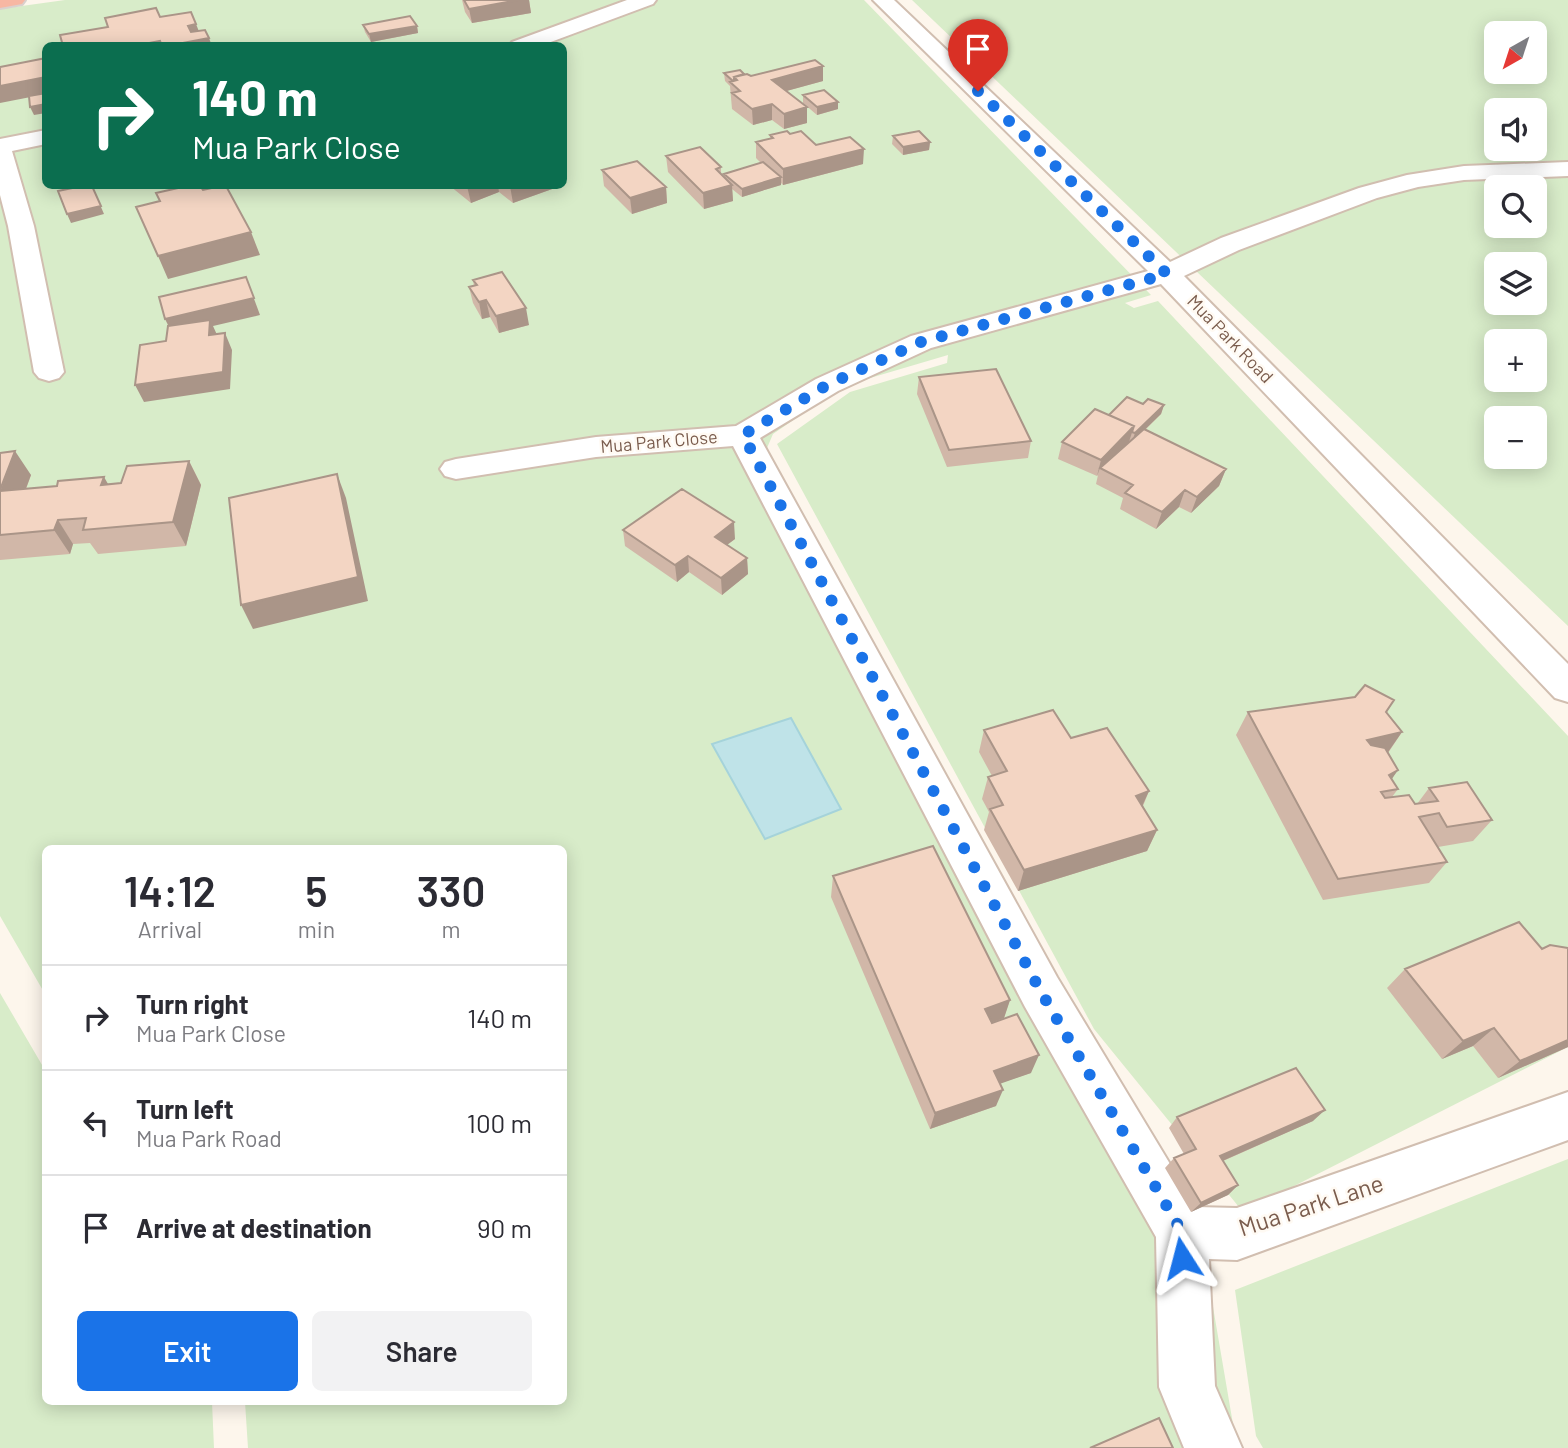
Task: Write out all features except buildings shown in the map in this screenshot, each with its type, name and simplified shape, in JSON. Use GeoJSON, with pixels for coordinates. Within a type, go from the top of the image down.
{"type":"FeatureCollection","features":[{"type":"Feature","properties":{"kind":"highway"},"geometry":{"type":"LineString","coordinates":[[0,2],[15,0]]}},
{"type":"Feature","properties":{"kind":"street","name":"Mua Park Road"},"geometry":{"type":"LineString","coordinates":[[883,0],[1167,274],[1568,688]]}},
{"type":"Feature","properties":{"kind":"street"},"geometry":{"type":"LineString","coordinates":[[529,42],[631,2]]}},
{"type":"Feature","properties":{"kind":"street"},"geometry":{"type":"LineString","coordinates":[[42,138],[0,149],[21,226],[49,372]]}},
{"type":"Feature","properties":{"kind":"street","name":"Mua Park Close"},"geometry":{"type":"LineString","coordinates":[[456,469],[596,447],[743,435],[827,385],[921,342],[1167,274],[1230,244],[1310,213],[1416,180],[1465,173],[1568,169]]}},
{"type":"Feature","properties":{"kind":"street"},"geometry":{"type":"LineString","coordinates":[[743,435],[1041,992],[1182,1232],[1187,1387],[1213,1448]]}},
{"type":"Feature","properties":{"kind":"street","name":"Mua Park Lane"},"geometry":{"type":"LineString","coordinates":[[1182,1232],[1237,1234],[1568,1116]]}},
{"type":"Feature","properties":{"kind":"green space"},"geometry":{"type":"Polygon","coordinates":[[[65,0],[864,0],[1151,295],[1125,303],[1134,308],[1158,301],[1568,736],[1568,1047],[1243,1212],[1094,1029],[777,444],[850,392],[947,363],[948,355],[843,386],[773,434],[767,448],[1077,1020],[1142,1117],[1205,1260],[1234,1430],[1243,1448],[248,1448],[245,1405],[567,1405],[567,845],[42,845],[42,989],[0,916],[0,9],[65,0]]]}},
{"type":"Feature","properties":{"kind":"green space"},"geometry":{"type":"Polygon","coordinates":[[[912,0],[1568,0],[1568,626],[912,0]]]}},
{"type":"Feature","properties":{"kind":"green space"},"geometry":{"type":"Polygon","coordinates":[[[0,993],[42,1065],[42,1405],[212,1405],[214,1448],[0,1448],[0,993]]]}},
{"type":"Feature","properties":{"kind":"green space"},"geometry":{"type":"Polygon","coordinates":[[[1568,1159],[1568,1448],[1263,1448],[1256,1436],[1235,1290],[1568,1159]]]}},
{"type":"Feature","properties":{"kind":"water"},"geometry":{"type":"Polygon","coordinates":[[[791,718],[841,809],[765,839],[712,744],[791,718]]]}},
{"type":"Feature","properties":{"kind":"route"},"geometry":{"type":"LineString","coordinates":[[978,91],[1167,274],[921,342],[827,385],[743,435],[1041,992],[1182,1232],[1182,1258]]}}]}
